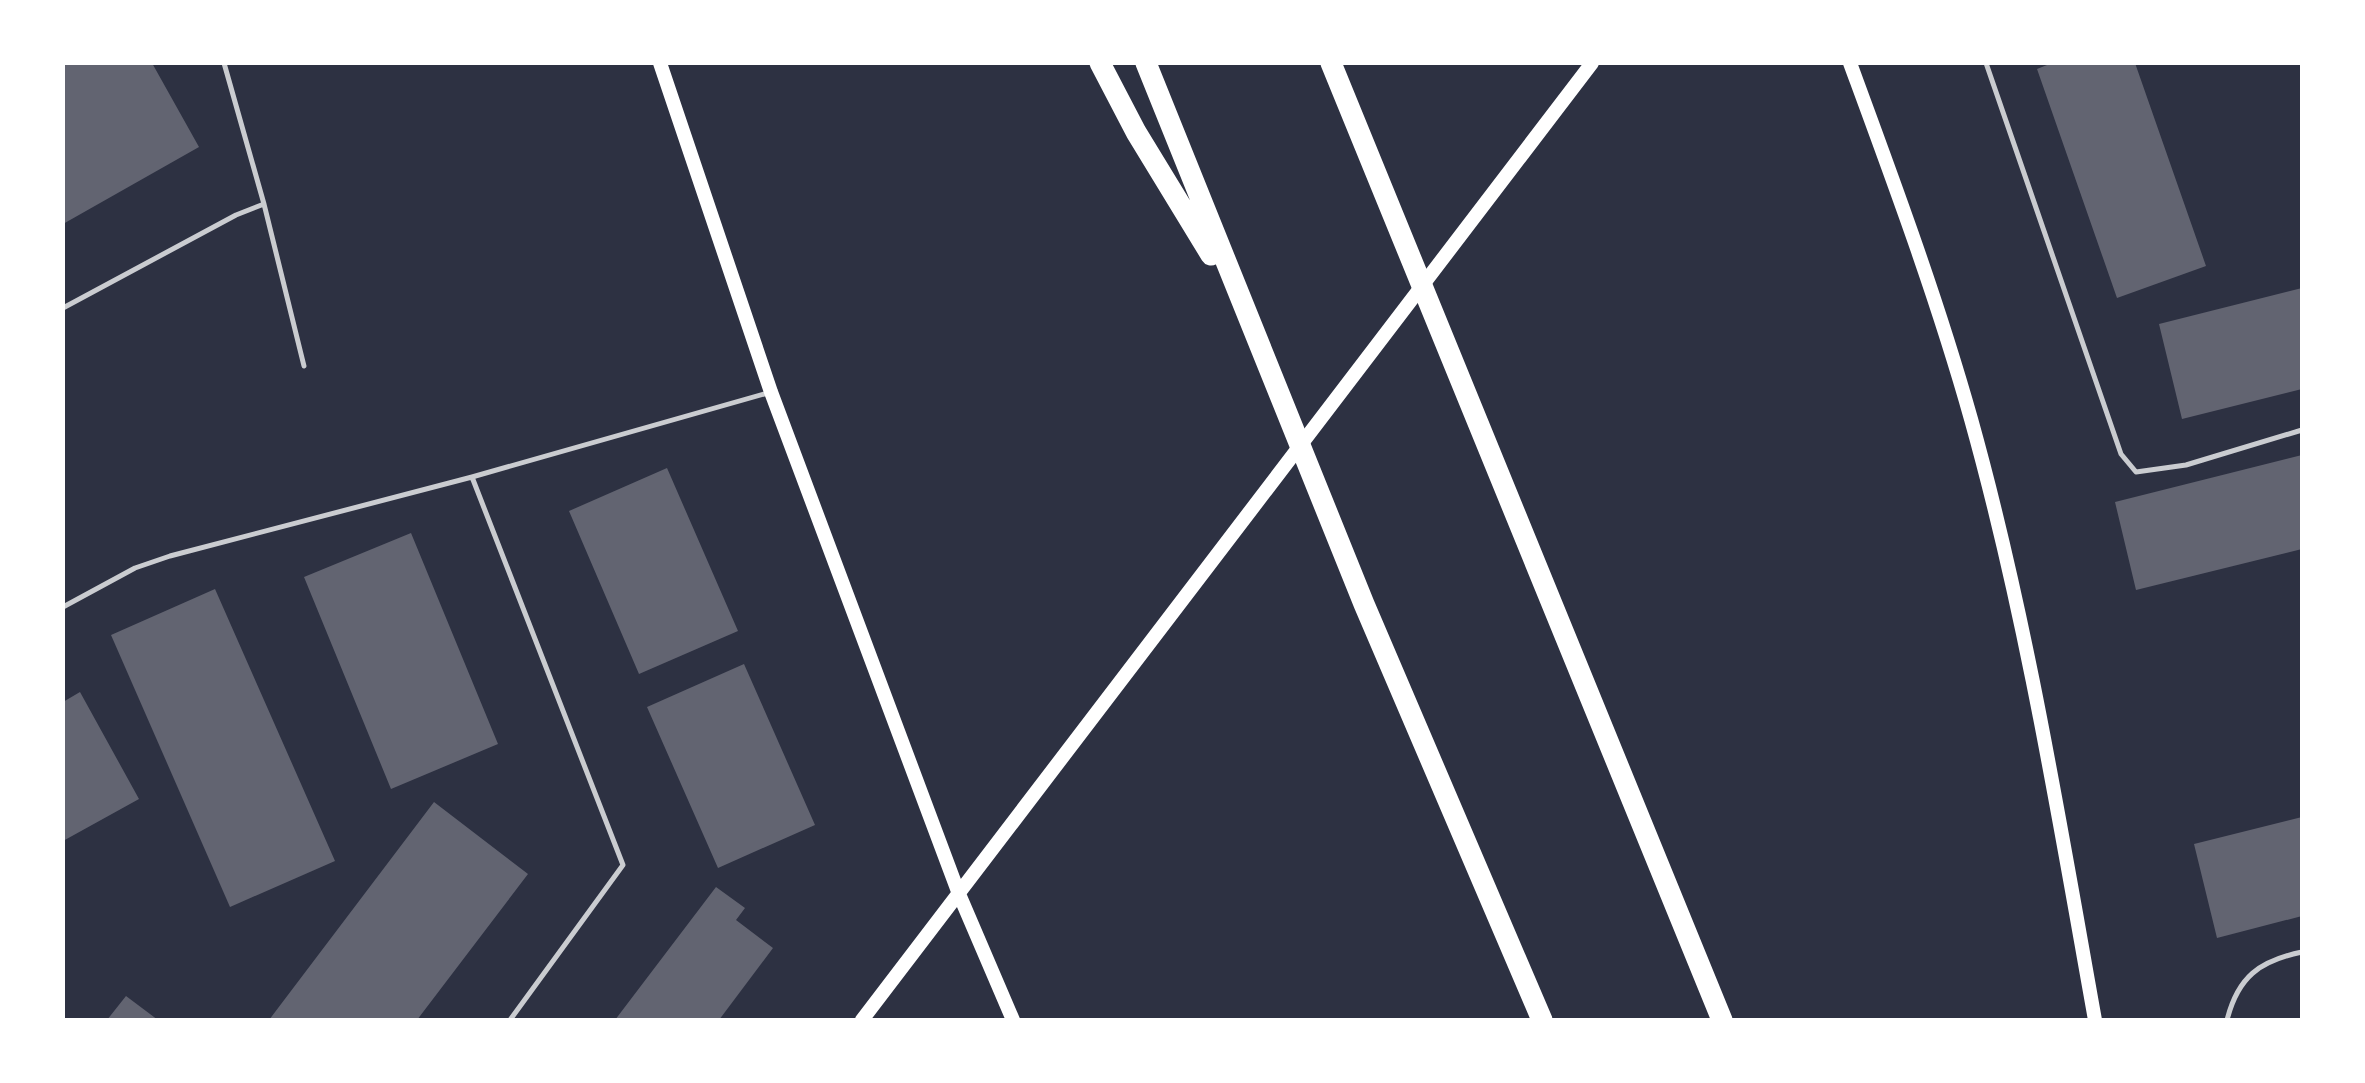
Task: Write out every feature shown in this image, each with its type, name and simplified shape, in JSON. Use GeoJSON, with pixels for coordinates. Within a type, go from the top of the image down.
{"type":"FeatureCollection","features":[{"type":"Feature","properties":{"kind":"highway"},"geometry":{"type":"LineString","coordinates":[[1100,63],[1136,132],[1242,306]]}},
{"type":"Feature","properties":{"kind":"highway"},"geometry":{"type":"LineString","coordinates":[[1146,63],[1369,617],[1542,1020]]}},
{"type":"Feature","properties":{"kind":"highway"},"geometry":{"type":"LineString","coordinates":[[1336,69],[1722,1020]]}},
{"type":"Feature","properties":{"kind":"main road"},"geometry":{"type":"LineString","coordinates":[[660,63],[771,392],[959,894],[1013,1020]]}},
{"type":"Feature","properties":{"kind":"main road"},"geometry":{"type":"LineString","coordinates":[[862,1020],[1592,63]]}},
{"type":"Feature","properties":{"kind":"main road"},"geometry":{"type":"LineString","coordinates":[[1850,63],[1905,214],[1971,418],[2021,629],[2095,1020]]}},
{"type":"Feature","properties":{"kind":"lane"},"geometry":{"type":"LineString","coordinates":[[224,63],[264,204],[304,366]]}},
{"type":"Feature","properties":{"kind":"lane"},"geometry":{"type":"LineString","coordinates":[[1986,63],[2120,454],[2136,472],[2186,465],[2302,430]]}},
{"type":"Feature","properties":{"kind":"lane"},"geometry":{"type":"LineString","coordinates":[[63,308],[236,215],[264,204]]}},
{"type":"Feature","properties":{"kind":"lane"},"geometry":{"type":"LineString","coordinates":[[63,607],[135,568],[170,556],[472,477],[771,392]]}},
{"type":"Feature","properties":{"kind":"lane"},"geometry":{"type":"LineString","coordinates":[[472,477],[622,865],[510,1020]]}},
{"type":"Feature","properties":{"kind":"lane"},"geometry":{"type":"LineString","coordinates":[[2227,1020],[2233,996],[2247,975],[2282,956],[2302,952]]}},
{"type":"Feature","properties":{"kind":"building"},"geometry":{"type":"Polygon","coordinates":[[[63,63],[152,63],[199,147],[63,224],[63,63]]]}},
{"type":"Feature","properties":{"kind":"building"},"geometry":{"type":"Polygon","coordinates":[[[2052,63],[2135,63],[2206,266],[2117,298],[2037,69],[2052,63]]]}},
{"type":"Feature","properties":{"kind":"building"},"geometry":{"type":"Polygon","coordinates":[[[2302,288],[2302,389],[2182,419],[2159,324],[2302,288]]]}},
{"type":"Feature","properties":{"kind":"building"},"geometry":{"type":"Polygon","coordinates":[[[2302,455],[2302,549],[2136,590],[2115,502],[2302,455]]]}},
{"type":"Feature","properties":{"kind":"building"},"geometry":{"type":"Polygon","coordinates":[[[667,468],[738,631],[639,674],[569,511],[667,468]]]}},
{"type":"Feature","properties":{"kind":"building"},"geometry":{"type":"Polygon","coordinates":[[[411,533],[498,744],[391,789],[304,577],[411,533]]]}},
{"type":"Feature","properties":{"kind":"building"},"geometry":{"type":"Polygon","coordinates":[[[215,589],[335,861],[230,907],[111,635],[215,589]]]}},
{"type":"Feature","properties":{"kind":"building"},"geometry":{"type":"Polygon","coordinates":[[[744,664],[815,825],[718,868],[647,707],[744,664]]]}},
{"type":"Feature","properties":{"kind":"building"},"geometry":{"type":"Polygon","coordinates":[[[80,692],[139,799],[63,841],[63,702],[80,692]]]}},
{"type":"Feature","properties":{"kind":"building"},"geometry":{"type":"Polygon","coordinates":[[[434,802],[528,874],[417,1020],[269,1020],[434,802]]]}},
{"type":"Feature","properties":{"kind":"building"},"geometry":{"type":"Polygon","coordinates":[[[2302,817],[2302,916],[2217,938],[2194,844],[2302,817]]]}},
{"type":"Feature","properties":{"kind":"building"},"geometry":{"type":"Polygon","coordinates":[[[716,887],[745,908],[736,920],[773,948],[719,1020],[615,1020],[716,887]]]}},
{"type":"Feature","properties":{"kind":"building"},"geometry":{"type":"Polygon","coordinates":[[[126,996],[158,1020],[107,1020],[126,996]]]}}]}
